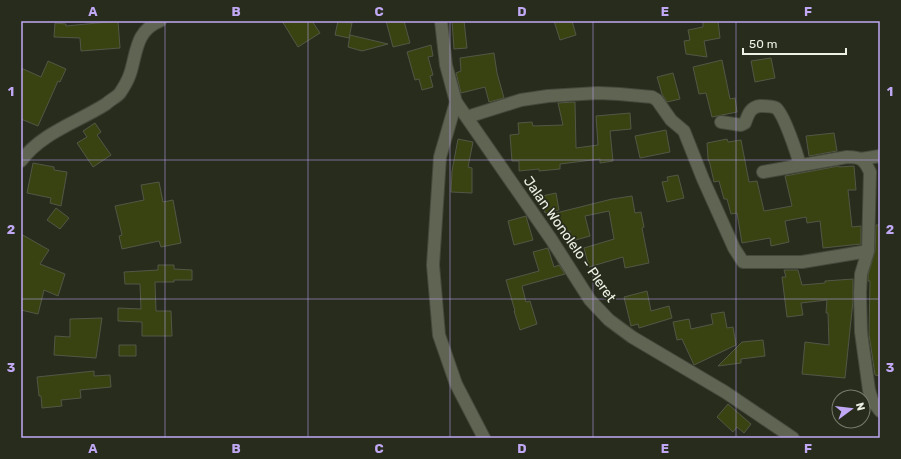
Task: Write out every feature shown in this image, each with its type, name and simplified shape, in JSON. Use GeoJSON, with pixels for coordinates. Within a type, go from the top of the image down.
{"type":"FeatureCollection","features":[{"type":"Feature","properties":{"kind":"street"},"geometry":{"type":"LineString","coordinates":[[21,161],[29,150],[62,128],[95,111],[119,94],[130,75],[137,46],[144,31],[154,23],[160,21]]}},
{"type":"Feature","properties":{"kind":"street","name":"Jalan Wonolelo - Pleret"},"geometry":{"type":"LineString","coordinates":[[441,21],[446,65],[456,102],[551,240],[590,300],[609,320],[632,337],[725,392],[793,438]]}},
{"type":"Feature","properties":{"kind":"street"},"geometry":{"type":"LineString","coordinates":[[467,118],[535,97],[598,93],[652,97],[657,100],[671,120],[684,131],[703,179],[734,248],[743,262],[802,262],[868,251]]}},
{"type":"Feature","properties":{"kind":"street"},"geometry":{"type":"LineString","coordinates":[[456,102],[440,157],[434,265],[440,335],[456,384],[484,438]]}},
{"type":"Feature","properties":{"kind":"street"},"geometry":{"type":"LineString","coordinates":[[721,122],[741,125],[745,123],[748,114],[752,109],[763,106],[775,108],[780,113],[793,143],[800,165]]}},
{"type":"Feature","properties":{"kind":"street"},"geometry":{"type":"LineString","coordinates":[[764,172],[847,157],[861,158],[880,156]]}},
{"type":"Feature","properties":{"kind":"street"},"geometry":{"type":"LineString","coordinates":[[861,158],[866,163],[870,172],[868,251],[861,274],[861,332],[869,390],[872,400],[880,411]]}},
{"type":"Feature","properties":{"kind":"building"},"geometry":{"type":"Polygon","coordinates":[[[118,21],[120,48],[81,51],[80,38],[54,37],[55,23],[66,24],[66,26],[118,21]]]}},
{"type":"Feature","properties":{"kind":"building"},"geometry":{"type":"Polygon","coordinates":[[[282,21],[312,21],[320,33],[298,47],[282,21]]]}},
{"type":"Feature","properties":{"kind":"building"},"geometry":{"type":"Polygon","coordinates":[[[338,21],[352,23],[349,38],[335,35],[338,21]]]}},
{"type":"Feature","properties":{"kind":"building"},"geometry":{"type":"Polygon","coordinates":[[[386,21],[404,21],[410,43],[393,47],[386,21]]]}},
{"type":"Feature","properties":{"kind":"building"},"geometry":{"type":"Polygon","coordinates":[[[452,21],[464,21],[467,48],[454,49],[452,21]]]}},
{"type":"Feature","properties":{"kind":"building"},"geometry":{"type":"Polygon","coordinates":[[[554,21],[572,21],[576,35],[560,40],[554,21]]]}},
{"type":"Feature","properties":{"kind":"building"},"geometry":{"type":"Polygon","coordinates":[[[718,21],[720,38],[704,41],[707,57],[686,54],[684,41],[690,40],[688,30],[703,27],[703,22],[718,21]]]}},
{"type":"Feature","properties":{"kind":"building"},"geometry":{"type":"Polygon","coordinates":[[[350,35],[388,44],[362,51],[348,47],[350,35]]]}},
{"type":"Feature","properties":{"kind":"building"},"geometry":{"type":"Polygon","coordinates":[[[431,45],[433,56],[428,57],[433,75],[430,76],[433,87],[422,90],[419,79],[415,80],[407,52],[431,45]]]}},
{"type":"Feature","properties":{"kind":"building"},"geometry":{"type":"Polygon","coordinates":[[[494,53],[497,73],[504,98],[489,102],[485,87],[461,93],[456,73],[461,71],[460,58],[494,53]]]}},
{"type":"Feature","properties":{"kind":"building"},"geometry":{"type":"Polygon","coordinates":[[[771,58],[775,78],[755,82],[751,61],[771,58]]]}},
{"type":"Feature","properties":{"kind":"building"},"geometry":{"type":"Polygon","coordinates":[[[722,60],[730,99],[735,98],[737,112],[712,117],[706,93],[699,94],[693,67],[722,60]]]}},
{"type":"Feature","properties":{"kind":"building"},"geometry":{"type":"Polygon","coordinates":[[[48,61],[66,69],[60,82],[58,81],[38,126],[21,119],[21,68],[41,77],[48,61]]]}},
{"type":"Feature","properties":{"kind":"building"},"geometry":{"type":"Polygon","coordinates":[[[673,73],[680,99],[667,102],[662,94],[657,77],[673,73]]]}},
{"type":"Feature","properties":{"kind":"building"},"geometry":{"type":"Polygon","coordinates":[[[575,102],[576,148],[598,145],[596,116],[630,113],[631,129],[610,131],[613,161],[600,163],[600,159],[560,164],[560,169],[519,171],[519,161],[512,161],[510,135],[519,134],[518,123],[532,122],[533,126],[563,125],[558,103],[575,102]]]}},
{"type":"Feature","properties":{"kind":"building"},"geometry":{"type":"Polygon","coordinates":[[[95,123],[101,132],[97,135],[111,155],[93,167],[77,143],[87,137],[83,131],[95,123]]]}},
{"type":"Feature","properties":{"kind":"building"},"geometry":{"type":"Polygon","coordinates":[[[666,130],[670,152],[640,158],[635,136],[666,130]]]}},
{"type":"Feature","properties":{"kind":"building"},"geometry":{"type":"Polygon","coordinates":[[[834,133],[837,151],[809,156],[806,136],[834,133]]]}},
{"type":"Feature","properties":{"kind":"building"},"geometry":{"type":"Polygon","coordinates":[[[458,139],[473,142],[468,167],[472,168],[472,193],[451,192],[452,171],[458,139]]]}},
{"type":"Feature","properties":{"kind":"building"},"geometry":{"type":"Polygon","coordinates":[[[727,139],[728,142],[741,140],[749,182],[757,181],[764,211],[792,206],[785,176],[839,166],[854,166],[856,190],[848,190],[852,227],[861,226],[861,244],[823,248],[820,221],[807,223],[806,217],[785,221],[789,242],[771,246],[770,238],[742,243],[737,213],[731,214],[727,199],[724,199],[719,181],[714,182],[708,159],[707,143],[727,139]]]}},
{"type":"Feature","properties":{"kind":"building"},"geometry":{"type":"Polygon","coordinates":[[[33,163],[54,167],[54,170],[67,172],[61,206],[50,203],[51,198],[27,193],[33,163]]]}},
{"type":"Feature","properties":{"kind":"building"},"geometry":{"type":"Polygon","coordinates":[[[678,175],[684,198],[667,202],[662,182],[668,181],[667,177],[678,175]]]}},
{"type":"Feature","properties":{"kind":"building"},"geometry":{"type":"Polygon","coordinates":[[[159,182],[163,202],[173,200],[181,243],[161,247],[159,241],[122,249],[119,236],[122,235],[115,206],[144,200],[141,185],[159,182]]]}},
{"type":"Feature","properties":{"kind":"building"},"geometry":{"type":"Polygon","coordinates":[[[556,193],[559,210],[545,213],[542,196],[556,193]]]}},
{"type":"Feature","properties":{"kind":"building"},"geometry":{"type":"Polygon","coordinates":[[[632,196],[635,213],[641,212],[644,227],[642,228],[649,263],[625,268],[623,257],[589,267],[584,248],[614,239],[609,211],[585,216],[590,236],[572,241],[570,231],[561,233],[556,213],[612,199],[632,196]]]}},
{"type":"Feature","properties":{"kind":"building"},"geometry":{"type":"Polygon","coordinates":[[[56,208],[69,218],[60,229],[47,220],[56,208]]]}},
{"type":"Feature","properties":{"kind":"building"},"geometry":{"type":"Polygon","coordinates":[[[526,216],[533,240],[514,245],[508,221],[526,216]]]}},
{"type":"Feature","properties":{"kind":"building"},"geometry":{"type":"Polygon","coordinates":[[[876,225],[880,225],[880,376],[875,375],[869,334],[870,281],[868,281],[868,275],[875,251],[876,225]]]}},
{"type":"Feature","properties":{"kind":"building"},"geometry":{"type":"Polygon","coordinates":[[[21,234],[49,250],[40,264],[65,274],[58,296],[44,290],[38,314],[21,310],[21,234]]]}},
{"type":"Feature","properties":{"kind":"building"},"geometry":{"type":"Polygon","coordinates":[[[548,248],[554,267],[559,265],[565,274],[522,286],[526,302],[530,301],[537,324],[520,330],[506,280],[539,271],[533,252],[548,248]]]}},
{"type":"Feature","properties":{"kind":"building"},"geometry":{"type":"Polygon","coordinates":[[[158,265],[174,265],[174,269],[192,270],[192,280],[155,282],[156,311],[171,311],[172,336],[142,336],[142,322],[118,321],[118,308],[141,309],[140,284],[125,284],[124,272],[158,270],[158,265]]]}},
{"type":"Feature","properties":{"kind":"building"},"geometry":{"type":"Polygon","coordinates":[[[784,270],[798,270],[802,285],[825,283],[825,281],[853,279],[853,301],[845,378],[802,374],[805,342],[829,345],[828,313],[826,313],[827,300],[801,303],[803,315],[787,317],[782,277],[786,277],[784,270]]]}},
{"type":"Feature","properties":{"kind":"building"},"geometry":{"type":"Polygon","coordinates":[[[647,291],[651,311],[669,306],[672,318],[639,328],[638,324],[631,326],[624,297],[647,291]]]}},
{"type":"Feature","properties":{"kind":"building"},"geometry":{"type":"Polygon","coordinates":[[[724,312],[727,328],[733,327],[736,345],[694,365],[682,339],[677,340],[673,322],[689,319],[691,329],[713,324],[711,314],[724,312]]]}},
{"type":"Feature","properties":{"kind":"building"},"geometry":{"type":"Polygon","coordinates":[[[102,318],[96,358],[54,355],[55,336],[70,337],[70,319],[102,318]]]}},
{"type":"Feature","properties":{"kind":"building"},"geometry":{"type":"Polygon","coordinates":[[[763,340],[765,356],[741,359],[741,363],[718,366],[742,342],[763,340]]]}},
{"type":"Feature","properties":{"kind":"building"},"geometry":{"type":"Polygon","coordinates":[[[119,345],[136,345],[136,356],[119,356],[119,345]]]}},
{"type":"Feature","properties":{"kind":"building"},"geometry":{"type":"Polygon","coordinates":[[[94,371],[94,376],[110,375],[111,387],[80,390],[81,398],[61,400],[62,406],[42,408],[37,377],[94,371]]]}},
{"type":"Feature","properties":{"kind":"building"},"geometry":{"type":"Polygon","coordinates":[[[728,404],[751,424],[744,433],[737,427],[733,432],[717,417],[728,404]]]}}]}
